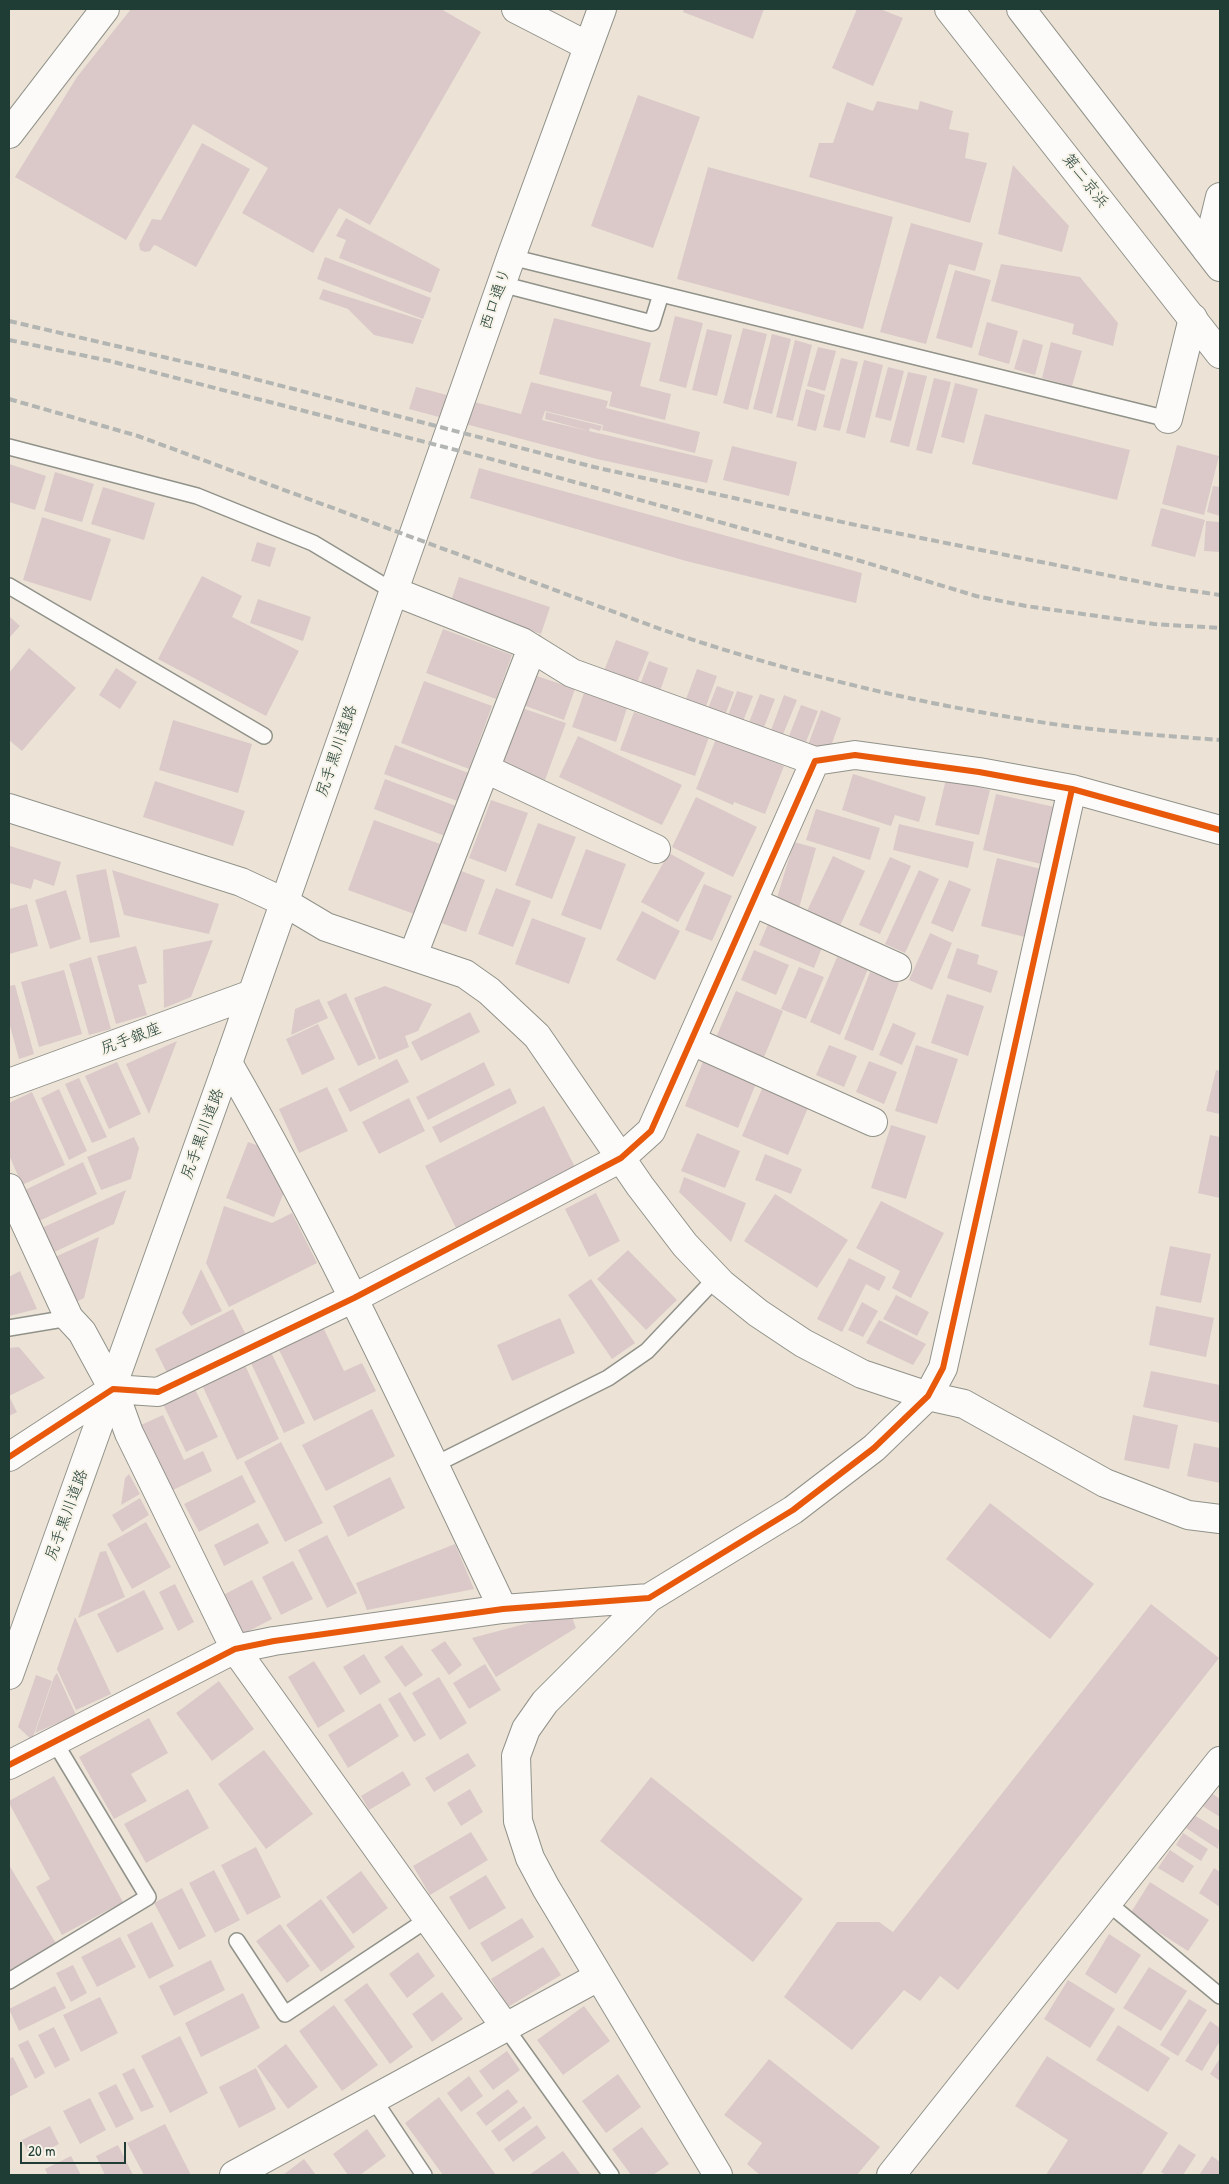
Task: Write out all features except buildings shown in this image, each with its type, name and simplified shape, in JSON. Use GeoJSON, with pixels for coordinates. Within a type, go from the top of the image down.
{"type":"FeatureCollection","features":[{"type":"Feature","properties":{"kind":"main road"},"geometry":{"type":"LineString","coordinates":[[9,134],[105,9]]}},
{"type":"Feature","properties":{"kind":"main road"},"geometry":{"type":"LineString","coordinates":[[516,9],[588,46]]}},
{"type":"Feature","properties":{"kind":"main road","name":"西口通り"},"geometry":{"type":"LineString","coordinates":[[393,591],[511,256],[602,9]]}},
{"type":"Feature","properties":{"kind":"main road","name":"第二京浜"},"geometry":{"type":"LineString","coordinates":[[949,9],[1220,354]]}},
{"type":"Feature","properties":{"kind":"main road"},"geometry":{"type":"LineString","coordinates":[[1021,9],[1214,258]]}},
{"type":"Feature","properties":{"kind":"main road"},"geometry":{"type":"LineString","coordinates":[[1214,258],[1220,197]]}},
{"type":"Feature","properties":{"kind":"main road"},"geometry":{"type":"LineString","coordinates":[[1168,419],[1193,318]]}},
{"type":"Feature","properties":{"kind":"main road"},"geometry":{"type":"LineString","coordinates":[[393,591],[522,642],[572,673],[815,761],[855,755],[979,772],[1072,790],[1220,830]]}},
{"type":"Feature","properties":{"kind":"main road","name":"尻手黒川道路"},"geometry":{"type":"LineString","coordinates":[[9,1675],[113,1389],[393,591]]}},
{"type":"Feature","properties":{"kind":"main road"},"geometry":{"type":"LineString","coordinates":[[413,955],[532,648]]}},
{"type":"Feature","properties":{"kind":"main road"},"geometry":{"type":"LineString","coordinates":[[9,1457],[113,1389],[158,1392],[354,1298],[621,1158],[651,1131],[815,761]]}},
{"type":"Feature","properties":{"kind":"main road"},"geometry":{"type":"LineString","coordinates":[[486,769],[656,849]]}},
{"type":"Feature","properties":{"kind":"main road"},"geometry":{"type":"LineString","coordinates":[[718,2175],[598,1977],[530,1858],[518,1821],[516,1756],[526,1729],[545,1702],[648,1598],[793,1510],[874,1448],[928,1396],[943,1368],[1072,790]]}},
{"type":"Feature","properties":{"kind":"main road"},"geometry":{"type":"LineString","coordinates":[[9,808],[241,882],[284,902],[326,927],[413,955],[464,974],[489,991],[538,1036],[621,1158],[685,1245],[716,1278],[758,1313],[803,1342],[862,1374],[928,1396],[964,1404],[1105,1483],[1188,1516],[1220,1519]]}},
{"type":"Feature","properties":{"kind":"main road"},"geometry":{"type":"LineString","coordinates":[[753,902],[897,967]]}},
{"type":"Feature","properties":{"kind":"main road","name":"尻手銀座"},"geometry":{"type":"LineString","coordinates":[[9,1083],[252,994]]}},
{"type":"Feature","properties":{"kind":"main road"},"geometry":{"type":"LineString","coordinates":[[692,1041],[873,1122]]}},
{"type":"Feature","properties":{"kind":"main road"},"geometry":{"type":"LineString","coordinates":[[228,1063],[263,1125],[354,1298],[503,1609]]}},
{"type":"Feature","properties":{"kind":"main road"},"geometry":{"type":"LineString","coordinates":[[9,1188],[69,1318],[82,1332],[113,1389],[129,1433],[235,1649],[506,2028]]}},
{"type":"Feature","properties":{"kind":"main road"},"geometry":{"type":"LineString","coordinates":[[9,1765],[235,1649],[274,1641],[503,1609],[648,1598]]}},
{"type":"Feature","properties":{"kind":"main road"},"geometry":{"type":"LineString","coordinates":[[891,2175],[1220,1761]]}},
{"type":"Feature","properties":{"kind":"main road"},"geometry":{"type":"LineString","coordinates":[[234,2175],[598,1977]]}},
{"type":"Feature","properties":{"kind":"lane"},"geometry":{"type":"LineString","coordinates":[[511,256],[1168,419]]}},
{"type":"Feature","properties":{"kind":"lane"},"geometry":{"type":"LineString","coordinates":[[501,284],[652,323],[661,294]]}},
{"type":"Feature","properties":{"kind":"lane"},"geometry":{"type":"LineString","coordinates":[[9,447],[197,496],[313,543],[393,591]]}},
{"type":"Feature","properties":{"kind":"lane"},"geometry":{"type":"LineString","coordinates":[[9,586],[264,736]]}},
{"type":"Feature","properties":{"kind":"lane"},"geometry":{"type":"LineString","coordinates":[[434,1465],[608,1378],[647,1352],[716,1278]]}},
{"type":"Feature","properties":{"kind":"lane"},"geometry":{"type":"LineString","coordinates":[[9,1328],[69,1318]]}},
{"type":"Feature","properties":{"kind":"lane"},"geometry":{"type":"LineString","coordinates":[[9,1981],[148,1897],[54,1742]]}},
{"type":"Feature","properties":{"kind":"lane"},"geometry":{"type":"LineString","coordinates":[[1108,1903],[1220,1996]]}},
{"type":"Feature","properties":{"kind":"lane"},"geometry":{"type":"LineString","coordinates":[[237,1941],[285,2014],[428,1919]]}},
{"type":"Feature","properties":{"kind":"lane"},"geometry":{"type":"LineString","coordinates":[[506,2028],[611,2175]]}},
{"type":"Feature","properties":{"kind":"lane"},"geometry":{"type":"LineString","coordinates":[[374,2100],[424,2175]]}},
{"type":"Feature","properties":{"kind":"railway"},"geometry":{"type":"LineString","coordinates":[[9,321],[228,372],[594,467],[851,524],[1166,587],[1220,595]]}},
{"type":"Feature","properties":{"kind":"railway"},"geometry":{"type":"LineString","coordinates":[[9,340],[110,361],[495,460],[864,562],[976,596],[1026,606],[1154,624],[1220,628]]}},
{"type":"Feature","properties":{"kind":"railway"},"geometry":{"type":"LineString","coordinates":[[9,399],[138,436],[663,630],[798,671],[935,704],[1052,724],[1220,740]]}},
{"type":"Feature","properties":{"kind":"cycle path"},"geometry":{"type":"LineString","coordinates":[[9,1457],[113,1389],[158,1392],[354,1298],[621,1158],[651,1131],[815,761],[855,755],[979,772],[1072,789],[1220,830]]}},
{"type":"Feature","properties":{"kind":"cycle path"},"geometry":{"type":"LineString","coordinates":[[9,1765],[235,1649],[274,1641],[503,1609],[649,1598],[793,1510],[874,1448],[928,1396],[943,1368],[1072,789]]}}]}
